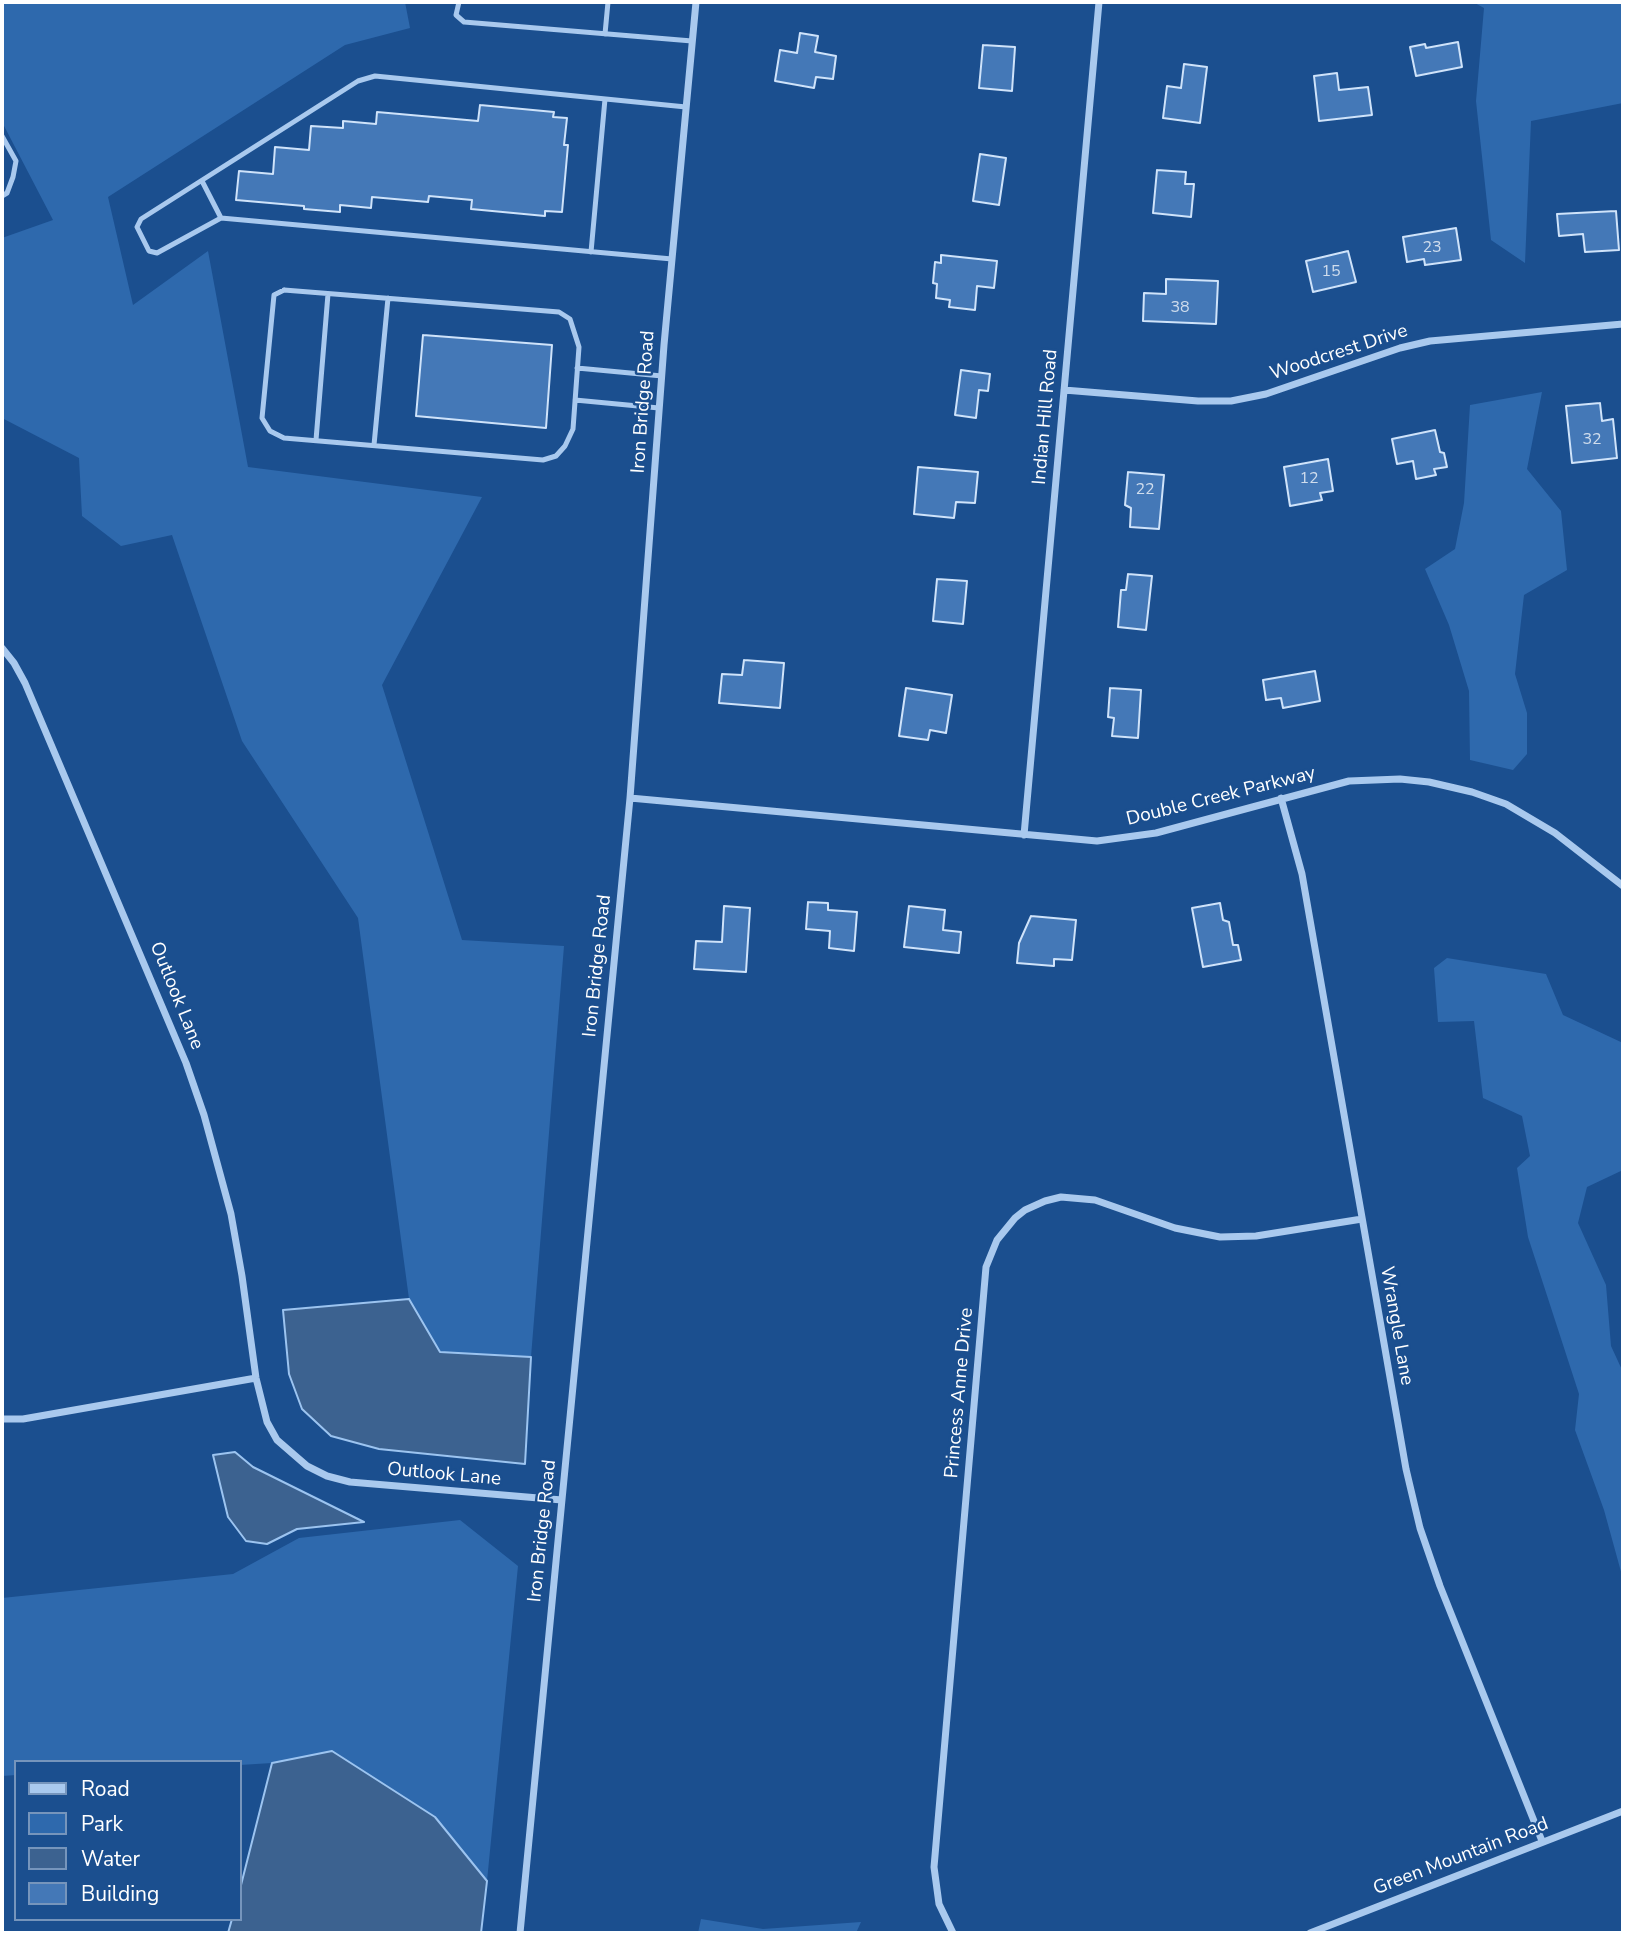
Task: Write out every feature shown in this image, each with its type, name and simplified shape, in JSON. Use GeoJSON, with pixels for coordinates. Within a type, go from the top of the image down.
{"type":"FeatureCollection","features":[{"type":"Feature","properties":{"kind":"street","name":"Iron Bridge Road"},"geometry":{"type":"LineString","coordinates":[[520,1933],[630,798],[659,408],[695,2]]}},
{"type":"Feature","properties":{"kind":"street","name":"Indian Hill Road"},"geometry":{"type":"LineString","coordinates":[[1024,835],[1099,2]]}},
{"type":"Feature","properties":{"kind":"street","name":"Woodcrest Drive"},"geometry":{"type":"LineString","coordinates":[[1064,390],[1198,401],[1231,401],[1266,394],[1400,348],[1430,341],[1623,324]]}},
{"type":"Feature","properties":{"kind":"street","name":"Outlook Lane"},"geometry":{"type":"LineString","coordinates":[[2,648],[25,683],[187,1063],[216,1154],[231,1214],[256,1378],[267,1422],[277,1440],[307,1466],[327,1476],[379,1485],[562,1500]]}},
{"type":"Feature","properties":{"kind":"street","name":"Double Creek Parkway"},"geometry":{"type":"LineString","coordinates":[[630,798],[1097,841],[1156,833],[1349,781],[1376,779],[1429,782],[1472,792],[1506,804],[1535,821],[1623,886]]}},
{"type":"Feature","properties":{"kind":"street","name":"Wrangle Lane"},"geometry":{"type":"LineString","coordinates":[[1281,798],[1302,874],[1406,1469],[1420,1528],[1440,1586],[1542,1841]]}},
{"type":"Feature","properties":{"kind":"street","name":"Princess Anne Drive"},"geometry":{"type":"LineString","coordinates":[[953,1933],[939,1904],[934,1867],[986,1267],[997,1240],[1025,1210],[1060,1197],[1095,1200],[1175,1228],[1220,1237],[1256,1236],[1362,1219]]}},
{"type":"Feature","properties":{"kind":"street"},"geometry":{"type":"LineString","coordinates":[[2,1419],[23,1419],[256,1378]]}},
{"type":"Feature","properties":{"kind":"street","name":"Green Mountain Road"},"geometry":{"type":"LineString","coordinates":[[1310,1933],[1623,1811]]}},
{"type":"Feature","properties":{"kind":"lane"},"geometry":{"type":"LineString","coordinates":[[460,2],[456,15],[464,22],[692,41]]}},
{"type":"Feature","properties":{"kind":"lane"},"geometry":{"type":"LineString","coordinates":[[606,33],[608,2]]}},
{"type":"Feature","properties":{"kind":"lane"},"geometry":{"type":"LineString","coordinates":[[672,259],[221,218],[157,253],[149,251],[137,227],[141,219],[358,81],[376,76],[686,107]]}},
{"type":"Feature","properties":{"kind":"lane"},"geometry":{"type":"LineString","coordinates":[[591,252],[605,99]]}},
{"type":"Feature","properties":{"kind":"lane"},"geometry":{"type":"LineString","coordinates":[[2,136],[16,161],[7,193],[2,195]]}},
{"type":"Feature","properties":{"kind":"lane"},"geometry":{"type":"LineString","coordinates":[[202,181],[221,218]]}},
{"type":"Feature","properties":{"kind":"lane"},"geometry":{"type":"LineString","coordinates":[[284,290],[388,298],[559,312],[570,319],[579,347],[573,429],[565,446],[556,456],[542,460],[284,438],[270,431],[262,418],[274,295],[284,290]]}},
{"type":"Feature","properties":{"kind":"lane"},"geometry":{"type":"LineString","coordinates":[[316,440],[328,294]]}},
{"type":"Feature","properties":{"kind":"lane"},"geometry":{"type":"LineString","coordinates":[[374,445],[388,298]]}},
{"type":"Feature","properties":{"kind":"lane"},"geometry":{"type":"LineString","coordinates":[[577,369],[662,376]]}},
{"type":"Feature","properties":{"kind":"lane"},"geometry":{"type":"LineString","coordinates":[[575,400],[659,408]]}},
{"type":"Feature","properties":{"kind":"green space"},"geometry":{"type":"Polygon","coordinates":[[[2,2],[405,2],[410,28],[345,45],[108,197],[133,305],[208,251],[248,467],[482,497],[382,685],[462,940],[564,946],[531,1357],[440,1352],[409,1299],[358,918],[242,741],[172,535],[121,546],[82,516],[79,458],[2,418],[2,238],[53,220],[2,122],[2,2]]]}},
{"type":"Feature","properties":{"kind":"green space"},"geometry":{"type":"Polygon","coordinates":[[[1473,2],[1623,2],[1623,103],[1531,121],[1525,263],[1491,240],[1476,101],[1484,8],[1473,2]]]}},
{"type":"Feature","properties":{"kind":"green space"},"geometry":{"type":"Polygon","coordinates":[[[1542,392],[1527,469],[1561,511],[1567,570],[1524,595],[1515,674],[1527,713],[1527,754],[1513,770],[1470,760],[1469,691],[1449,625],[1425,569],[1455,549],[1464,503],[1470,405],[1542,392]]]}},
{"type":"Feature","properties":{"kind":"green space"},"geometry":{"type":"Polygon","coordinates":[[[1447,958],[1546,974],[1563,1015],[1623,1043],[1623,1170],[1587,1187],[1578,1223],[1606,1285],[1611,1346],[1623,1372],[1623,1579],[1604,1510],[1575,1430],[1579,1394],[1528,1237],[1517,1168],[1530,1156],[1522,1116],[1483,1098],[1474,1021],[1438,1022],[1434,968],[1447,958]]]}},
{"type":"Feature","properties":{"kind":"green space"},"geometry":{"type":"Polygon","coordinates":[[[460,1520],[518,1566],[487,1881],[435,1817],[332,1751],[272,1763],[242,1765],[242,1760],[14,1760],[14,1775],[2,1776],[2,1598],[233,1574],[299,1538],[460,1520]]]}},
{"type":"Feature","properties":{"kind":"green space"},"geometry":{"type":"Polygon","coordinates":[[[701,1919],[763,1929],[861,1922],[856,1933],[698,1933],[701,1919]]]}},
{"type":"Feature","properties":{"kind":"water"},"geometry":{"type":"Polygon","coordinates":[[[409,1299],[440,1352],[531,1357],[525,1464],[379,1449],[331,1436],[302,1409],[289,1374],[283,1310],[409,1299]]]}},
{"type":"Feature","properties":{"kind":"water"},"geometry":{"type":"Polygon","coordinates":[[[235,1452],[253,1467],[364,1522],[297,1529],[267,1544],[246,1541],[228,1517],[213,1455],[235,1452]]]}},
{"type":"Feature","properties":{"kind":"water"},"geometry":{"type":"Polygon","coordinates":[[[332,1751],[435,1817],[487,1881],[481,1933],[228,1933],[231,1921],[242,1921],[242,1881],[272,1763],[332,1751]]]}},
{"type":"Feature","properties":{"kind":"building"},"geometry":{"type":"Polygon","coordinates":[[[800,33],[818,36],[815,52],[836,56],[833,79],[816,77],[814,88],[775,81],[780,50],[797,53],[800,33]]]}},
{"type":"Feature","properties":{"kind":"building"},"geometry":{"type":"Polygon","coordinates":[[[1458,42],[1462,67],[1416,76],[1410,47],[1425,44],[1426,48],[1458,42]]]}},
{"type":"Feature","properties":{"kind":"building"},"geometry":{"type":"Polygon","coordinates":[[[983,45],[1015,47],[1012,91],[979,88],[983,45]]]}},
{"type":"Feature","properties":{"kind":"building"},"geometry":{"type":"Polygon","coordinates":[[[1184,64],[1207,67],[1200,123],[1163,118],[1167,86],[1181,88],[1184,64]]]}},
{"type":"Feature","properties":{"kind":"building"},"geometry":{"type":"Polygon","coordinates":[[[1337,73],[1339,90],[1368,87],[1372,115],[1319,121],[1314,76],[1337,73]]]}},
{"type":"Feature","properties":{"kind":"building"},"geometry":{"type":"Polygon","coordinates":[[[480,105],[554,112],[553,117],[567,118],[564,145],[568,145],[562,212],[545,211],[545,216],[471,209],[472,200],[429,196],[428,202],[372,197],[371,208],[340,205],[340,212],[236,200],[239,171],[273,174],[275,147],[309,150],[311,126],[343,128],[343,121],[376,124],[377,112],[478,121],[480,105]]]}},
{"type":"Feature","properties":{"kind":"building"},"geometry":{"type":"Polygon","coordinates":[[[980,154],[1006,158],[999,205],[973,201],[980,154]]]}},
{"type":"Feature","properties":{"kind":"building"},"geometry":{"type":"Polygon","coordinates":[[[1157,170],[1186,172],[1185,184],[1194,184],[1191,217],[1153,213],[1157,170]]]}},
{"type":"Feature","properties":{"kind":"building"},"geometry":{"type":"Polygon","coordinates":[[[1616,211],[1619,250],[1585,252],[1583,234],[1559,236],[1557,214],[1616,211]]]}},
{"type":"Feature","properties":{"kind":"building"},"geometry":{"type":"Polygon","coordinates":[[[1456,228],[1461,260],[1425,265],[1424,259],[1407,262],[1403,237],[1456,228]]]}},
{"type":"Feature","properties":{"kind":"building"},"geometry":{"type":"Polygon","coordinates":[[[1348,251],[1356,282],[1313,292],[1306,261],[1348,251]]]}},
{"type":"Feature","properties":{"kind":"building"},"geometry":{"type":"Polygon","coordinates":[[[941,255],[997,261],[994,288],[977,286],[975,310],[949,307],[950,300],[936,298],[937,284],[933,283],[935,262],[941,263],[941,255]]]}},
{"type":"Feature","properties":{"kind":"building"},"geometry":{"type":"Polygon","coordinates":[[[1166,279],[1218,281],[1216,324],[1143,321],[1144,293],[1166,294],[1166,279]]]}},
{"type":"Feature","properties":{"kind":"building"},"geometry":{"type":"Polygon","coordinates":[[[423,335],[552,345],[546,428],[416,416],[423,335]]]}},
{"type":"Feature","properties":{"kind":"building"},"geometry":{"type":"Polygon","coordinates":[[[961,370],[990,374],[988,391],[979,390],[976,418],[955,415],[961,370]]]}},
{"type":"Feature","properties":{"kind":"building"},"geometry":{"type":"Polygon","coordinates":[[[1600,403],[1602,421],[1613,419],[1617,458],[1572,463],[1566,406],[1600,403]]]}},
{"type":"Feature","properties":{"kind":"building"},"geometry":{"type":"Polygon","coordinates":[[[1435,430],[1447,467],[1434,469],[1436,475],[1416,479],[1413,461],[1397,464],[1392,439],[1435,430]]]}},
{"type":"Feature","properties":{"kind":"building"},"geometry":{"type":"Polygon","coordinates":[[[1328,459],[1333,491],[1320,493],[1322,500],[1290,506],[1284,467],[1328,459]]]}},
{"type":"Feature","properties":{"kind":"building"},"geometry":{"type":"Polygon","coordinates":[[[918,467],[978,472],[975,503],[956,502],[954,518],[914,514],[918,467]]]}},
{"type":"Feature","properties":{"kind":"building"},"geometry":{"type":"Polygon","coordinates":[[[1128,472],[1164,475],[1159,529],[1130,527],[1131,508],[1125,505],[1128,472]]]}},
{"type":"Feature","properties":{"kind":"building"},"geometry":{"type":"Polygon","coordinates":[[[1128,574],[1152,576],[1146,630],[1118,627],[1121,590],[1126,590],[1128,574]]]}},
{"type":"Feature","properties":{"kind":"building"},"geometry":{"type":"Polygon","coordinates":[[[937,579],[967,581],[963,624],[933,621],[937,579]]]}},
{"type":"Feature","properties":{"kind":"building"},"geometry":{"type":"Polygon","coordinates":[[[744,660],[784,663],[780,708],[719,703],[722,674],[742,675],[744,660]]]}},
{"type":"Feature","properties":{"kind":"building"},"geometry":{"type":"Polygon","coordinates":[[[1315,671],[1320,701],[1283,708],[1281,698],[1266,700],[1263,680],[1315,671]]]}},
{"type":"Feature","properties":{"kind":"building"},"geometry":{"type":"Polygon","coordinates":[[[906,688],[952,695],[946,733],[930,730],[928,740],[899,736],[906,688]]]}},
{"type":"Feature","properties":{"kind":"building"},"geometry":{"type":"Polygon","coordinates":[[[1110,688],[1141,690],[1138,738],[1112,736],[1114,718],[1108,717],[1110,688]]]}},
{"type":"Feature","properties":{"kind":"building"},"geometry":{"type":"Polygon","coordinates":[[[808,902],[828,903],[828,910],[857,912],[854,951],[829,948],[830,931],[806,929],[808,902]]]}},
{"type":"Feature","properties":{"kind":"building"},"geometry":{"type":"Polygon","coordinates":[[[1220,903],[1223,920],[1229,922],[1233,945],[1238,945],[1241,960],[1203,967],[1192,908],[1220,903]]]}},
{"type":"Feature","properties":{"kind":"building"},"geometry":{"type":"Polygon","coordinates":[[[724,906],[750,908],[746,972],[694,969],[696,941],[722,942],[724,906]]]}},
{"type":"Feature","properties":{"kind":"building"},"geometry":{"type":"Polygon","coordinates":[[[909,906],[945,910],[943,930],[961,932],[959,953],[904,947],[909,906]]]}},
{"type":"Feature","properties":{"kind":"building"},"geometry":{"type":"Polygon","coordinates":[[[1031,916],[1076,920],[1072,960],[1054,959],[1054,966],[1017,963],[1019,943],[1031,916]]]}}]}
